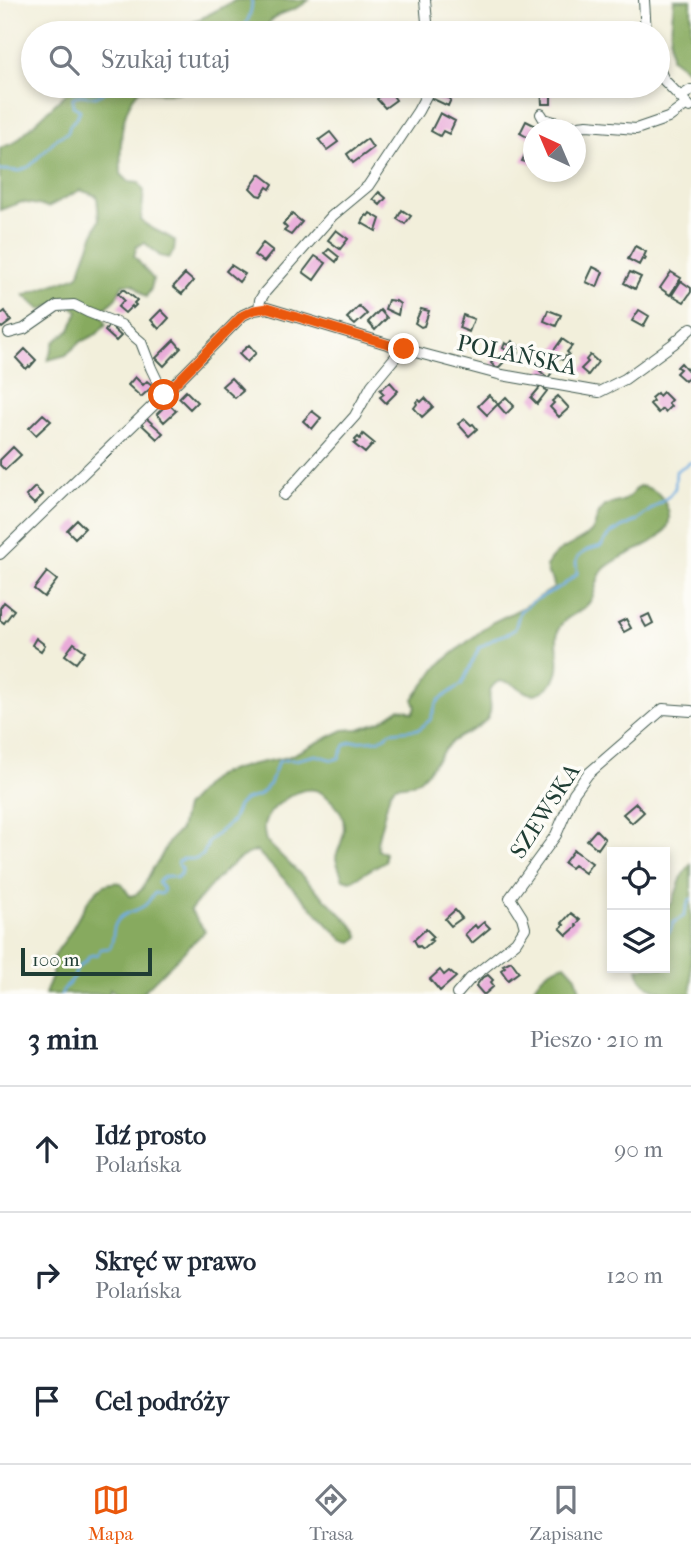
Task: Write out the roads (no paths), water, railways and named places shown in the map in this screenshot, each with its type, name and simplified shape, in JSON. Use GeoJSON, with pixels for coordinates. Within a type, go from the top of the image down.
{"type":"FeatureCollection","features":[{"type":"Feature","properties":{"kind":"street"},"geometry":{"type":"LineString","coordinates":[[425,0],[427,21]]}},
{"type":"Feature","properties":{"kind":"street"},"geometry":{"type":"LineString","coordinates":[[644,0],[645,21]]}},
{"type":"Feature","properties":{"kind":"street"},"geometry":{"type":"LineString","coordinates":[[670,86],[686,103]]}},
{"type":"Feature","properties":{"kind":"street"},"geometry":{"type":"LineString","coordinates":[[541,114],[544,119],[570,127],[587,125],[636,129],[668,118],[686,103],[691,90]]}},
{"type":"Feature","properties":{"kind":"street"},"geometry":{"type":"LineString","coordinates":[[0,554],[243,315],[259,309],[265,292],[302,248],[332,216],[368,186],[425,98]]}},
{"type":"Feature","properties":{"kind":"street"},"geometry":{"type":"LineString","coordinates":[[9,333],[24,329],[57,306],[74,305],[121,325],[141,342],[164,395]]}},
{"type":"Feature","properties":{"kind":"street","name":"POLAŃSKA"},"geometry":{"type":"LineString","coordinates":[[259,309],[267,308],[502,375],[599,393],[625,379],[691,328]]}},
{"type":"Feature","properties":{"kind":"street"},"geometry":{"type":"LineString","coordinates":[[284,495],[355,416],[372,385],[404,349]]}},
{"type":"Feature","properties":{"kind":"street","name":"SZEWSKA"},"geometry":{"type":"LineString","coordinates":[[457,994],[470,979],[516,942],[525,928],[522,917],[510,898],[556,835],[574,793],[588,775],[663,709],[691,711]]}},
{"type":"Feature","properties":{"kind":"waterway"},"geometry":{"type":"LineString","coordinates":[[247,21],[252,0]]}},
{"type":"Feature","properties":{"kind":"waterway"},"geometry":{"type":"LineString","coordinates":[[0,170],[20,171],[30,166],[56,139],[68,132],[80,110],[73,106],[73,98]]}},
{"type":"Feature","properties":{"kind":"waterway"},"geometry":{"type":"LineString","coordinates":[[61,994],[74,977],[77,968],[89,956],[98,954],[100,949],[110,948],[115,925],[121,918],[144,906],[155,893],[161,894],[164,890],[158,882],[166,876],[176,878],[181,873],[182,868],[178,862],[182,859],[196,859],[203,855],[209,841],[232,821],[238,806],[244,800],[258,796],[270,784],[278,762],[316,755],[333,760],[339,758],[345,745],[350,742],[379,740],[391,732],[419,729],[430,720],[439,700],[462,684],[479,648],[515,629],[520,611],[577,574],[578,557],[587,550],[601,546],[611,533],[636,521],[669,496],[675,488],[676,471],[691,462]]}},
{"type":"Feature","properties":{"kind":"waterway"},"geometry":{"type":"LineString","coordinates":[[670,931],[673,923],[684,916],[691,899]]}}]}
